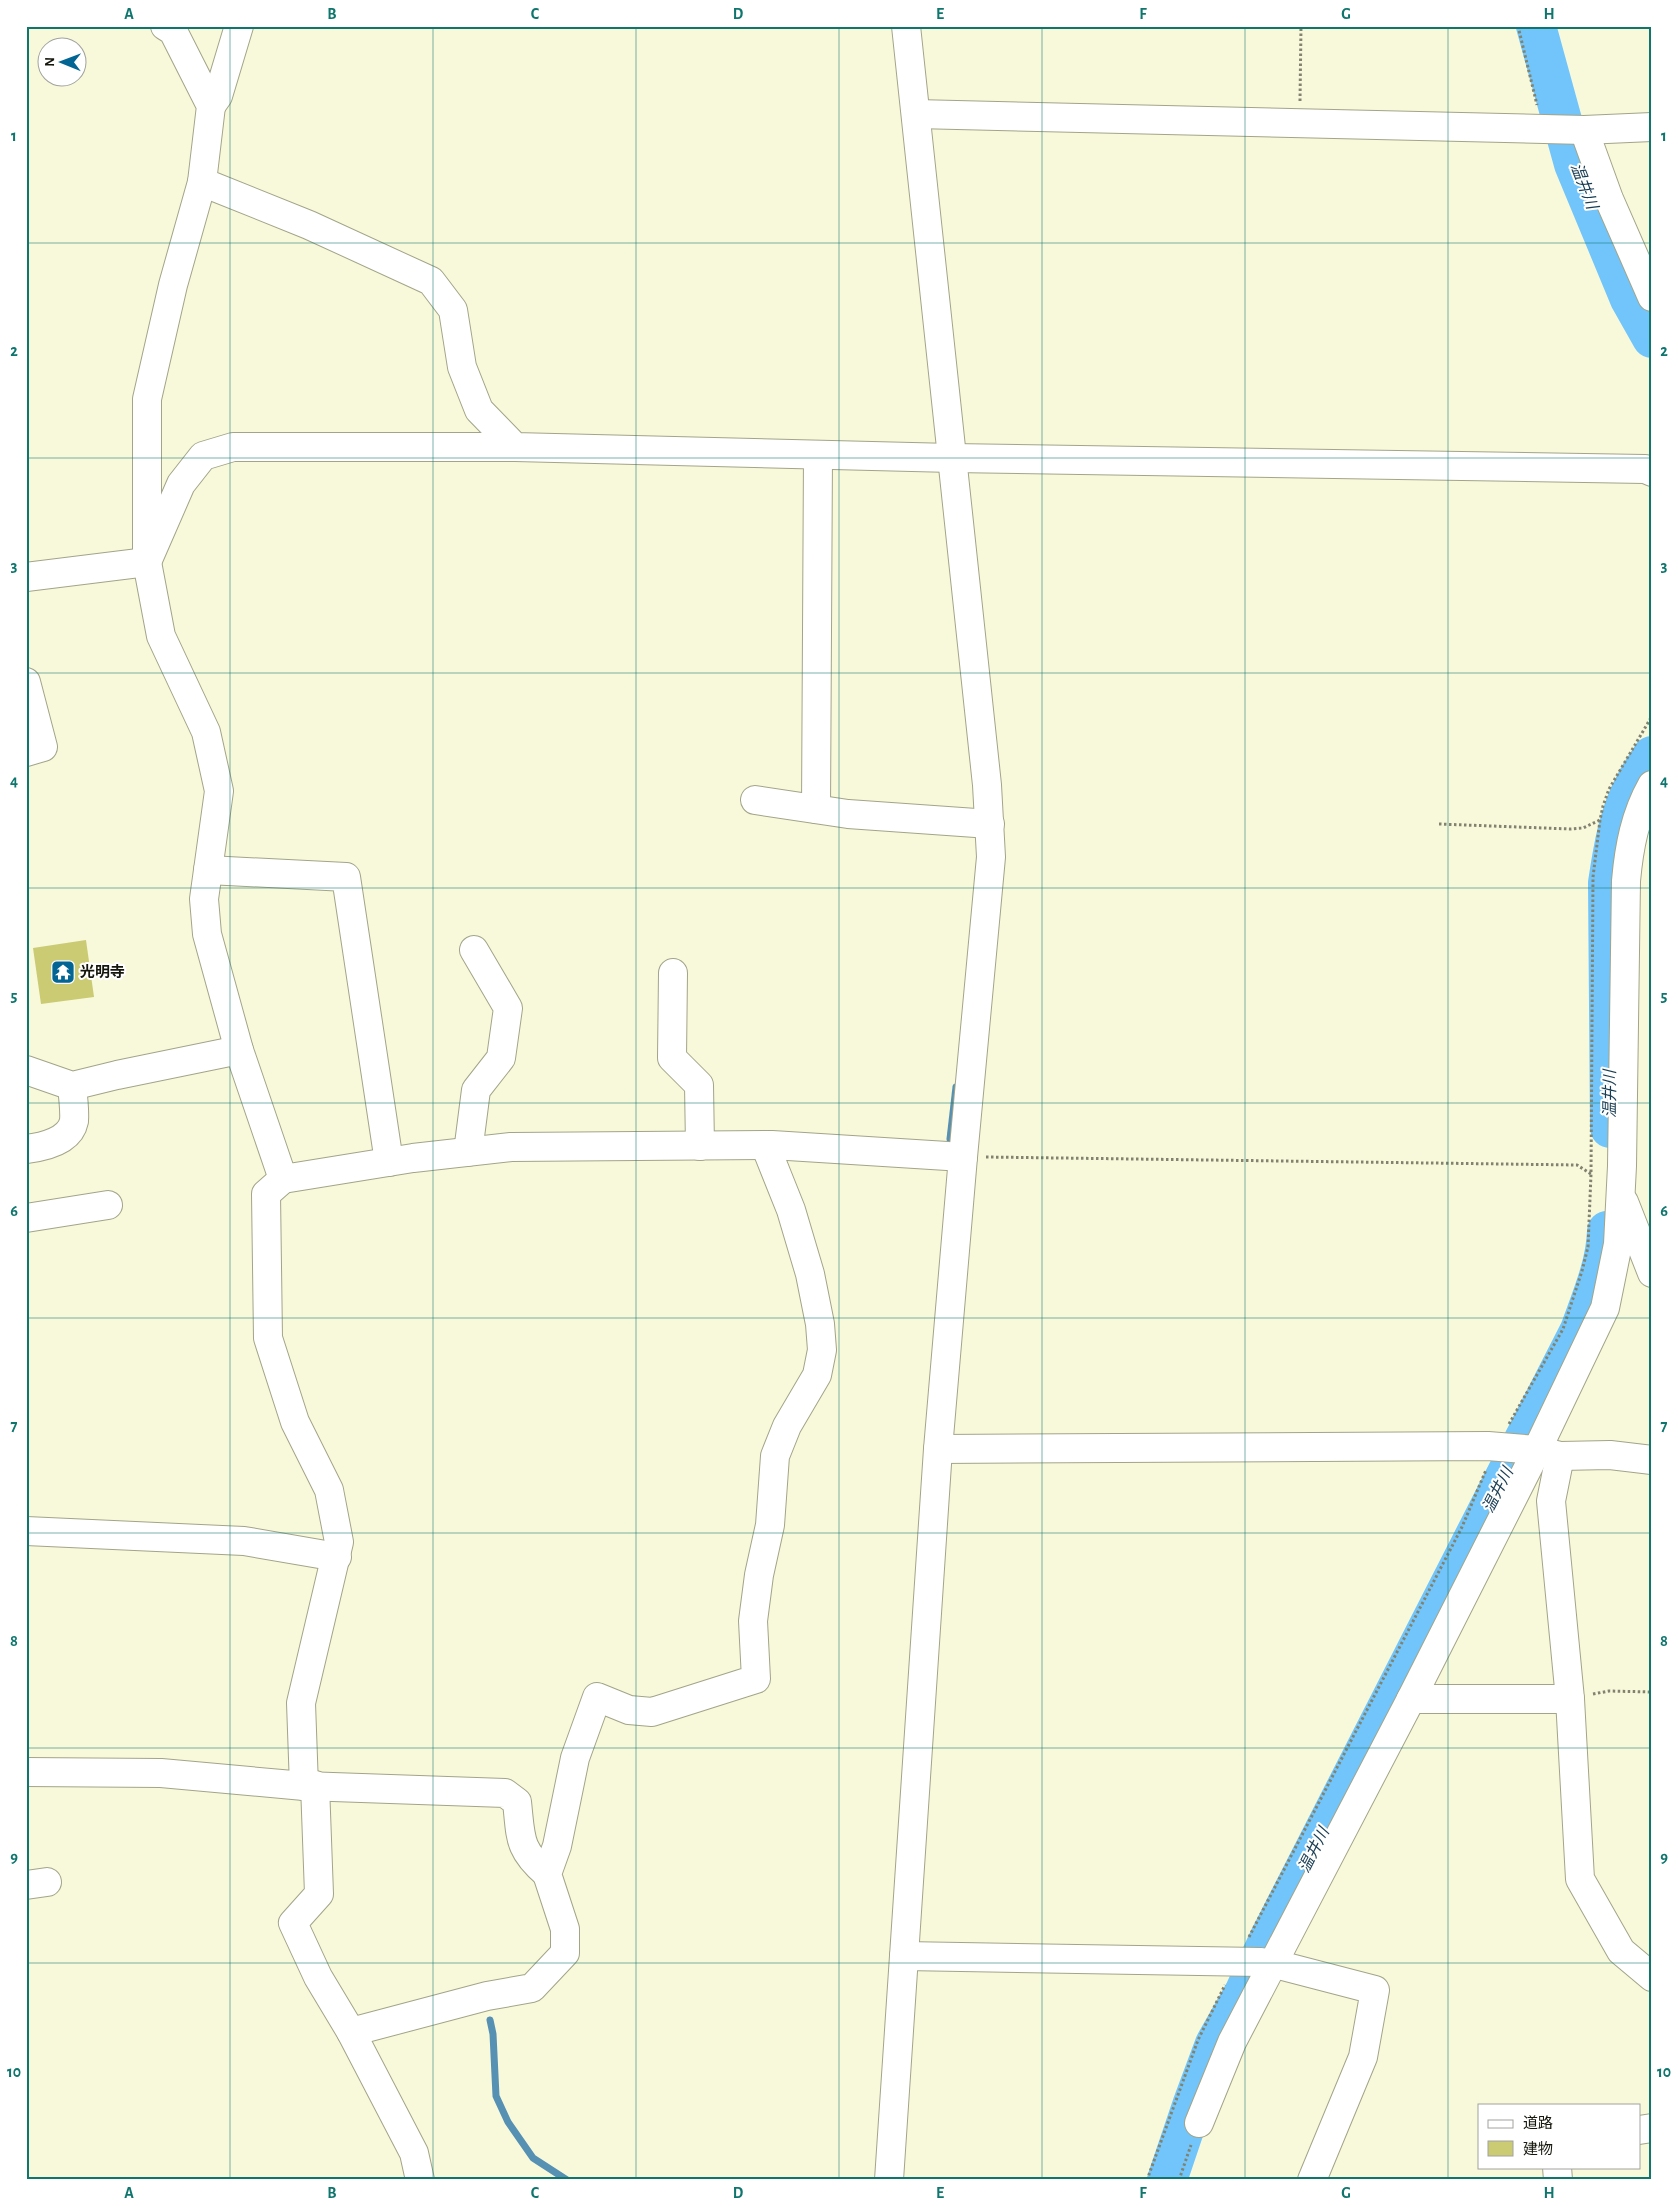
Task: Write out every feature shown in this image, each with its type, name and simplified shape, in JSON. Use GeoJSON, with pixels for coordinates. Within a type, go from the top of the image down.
{"type":"FeatureCollection","features":[{"type":"Feature","properties":{"kind":"street"},"geometry":{"type":"LineString","coordinates":[[165,26],[173,31],[210,106],[202,182],[173,285],[147,399],[147,562],[162,636],[206,732],[219,791],[204,899],[208,934],[239,1050],[282,1178]]}},
{"type":"Feature","properties":{"kind":"street"},"geometry":{"type":"LineString","coordinates":[[210,106],[218,96],[239,26]]}},
{"type":"Feature","properties":{"kind":"street"},"geometry":{"type":"LineString","coordinates":[[889,2180],[938,1449],[962,1157],[991,857],[990,824],[906,26]]}},
{"type":"Feature","properties":{"kind":"street"},"geometry":{"type":"LineString","coordinates":[[916,114],[1580,130],[1652,127]]}},
{"type":"Feature","properties":{"kind":"street"},"geometry":{"type":"LineString","coordinates":[[1580,130],[1652,297]]}},
{"type":"Feature","properties":{"kind":"street"},"geometry":{"type":"LineString","coordinates":[[202,182],[309,225],[430,281],[453,310],[462,367],[479,410],[515,446]]}},
{"type":"Feature","properties":{"kind":"street"},"geometry":{"type":"LineString","coordinates":[[147,562],[180,484],[203,456],[234,447],[515,446],[952,458],[1645,469],[1652,472]]}},
{"type":"Feature","properties":{"kind":"street"},"geometry":{"type":"LineString","coordinates":[[816,809],[818,455]]}},
{"type":"Feature","properties":{"kind":"street"},"geometry":{"type":"LineString","coordinates":[[26,577],[147,562]]}},
{"type":"Feature","properties":{"kind":"street"},"geometry":{"type":"LineString","coordinates":[[26,682],[42,747],[26,752]]}},
{"type":"Feature","properties":{"kind":"street"},"geometry":{"type":"LineString","coordinates":[[1199,2123],[1232,2042],[1275,1964],[1411,1699],[1605,1308],[1618,1244],[1626,881],[1629,846],[1638,817],[1652,785]]}},
{"type":"Feature","properties":{"kind":"street"},"geometry":{"type":"LineString","coordinates":[[755,800],[848,814],[990,824]]}},
{"type":"Feature","properties":{"kind":"street"},"geometry":{"type":"LineString","coordinates":[[208,870],[346,877],[389,1162]]}},
{"type":"Feature","properties":{"kind":"street"},"geometry":{"type":"LineString","coordinates":[[468,1152],[476,1090],[501,1058],[508,1008],[474,950]]}},
{"type":"Feature","properties":{"kind":"street"},"geometry":{"type":"LineString","coordinates":[[672,973],[672,1058],[699,1084],[700,1146]]}},
{"type":"Feature","properties":{"kind":"street"},"geometry":{"type":"LineString","coordinates":[[26,1070],[72,1086],[239,1050]]}},
{"type":"Feature","properties":{"kind":"street"},"geometry":{"type":"LineString","coordinates":[[26,1149],[45,1146],[68,1134],[74,1122],[72,1086]]}},
{"type":"Feature","properties":{"kind":"street"},"geometry":{"type":"LineString","coordinates":[[420,2180],[414,2153],[351,2032],[318,1977],[293,1923],[319,1894],[302,1703],[339,1542],[329,1490],[295,1422],[268,1338],[266,1194],[282,1178],[389,1162],[511,1147],[765,1146],[962,1157]]}},
{"type":"Feature","properties":{"kind":"street"},"geometry":{"type":"LineString","coordinates":[[548,1874],[557,1846],[576,1758],[597,1697],[629,1710],[652,1712],[756,1678],[753,1621],[759,1575],[770,1525],[775,1456],[787,1426],[817,1375],[822,1350],[820,1324],[810,1274],[791,1210],[765,1146]]}},
{"type":"Feature","properties":{"kind":"street"},"geometry":{"type":"LineString","coordinates":[[1620,1194],[1652,1273]]}},
{"type":"Feature","properties":{"kind":"street"},"geometry":{"type":"LineString","coordinates":[[26,1218],[108,1205]]}},
{"type":"Feature","properties":{"kind":"street"},"geometry":{"type":"LineString","coordinates":[[938,1449],[1533,1450],[1652,1460]]}},
{"type":"Feature","properties":{"kind":"street"},"geometry":{"type":"LineString","coordinates":[[1533,1450],[1551,1502],[1570,1699],[1580,1879],[1621,1951],[1652,1977]]}},
{"type":"Feature","properties":{"kind":"street"},"geometry":{"type":"LineString","coordinates":[[26,1531],[244,1541],[337,1557]]}},
{"type":"Feature","properties":{"kind":"street"},"geometry":{"type":"LineString","coordinates":[[1411,1699],[1570,1699]]}},
{"type":"Feature","properties":{"kind":"street"},"geometry":{"type":"LineString","coordinates":[[26,1772],[161,1773],[309,1786],[505,1794],[517,1802],[521,1840],[531,1860],[548,1874],[565,1929],[565,1954],[532,1988],[487,1996],[351,2032]]}},
{"type":"Feature","properties":{"kind":"street"},"geometry":{"type":"LineString","coordinates":[[904,1956],[1275,1964],[1375,1990],[1363,2057],[1312,2180]]}},
{"type":"Feature","properties":{"kind":"path"},"geometry":{"type":"LineString","coordinates":[[1300,122],[1302,26]]}},
{"type":"Feature","properties":{"kind":"path"},"geometry":{"type":"LineString","coordinates":[[1518,26],[1546,128]]}},
{"type":"Feature","properties":{"kind":"path"},"geometry":{"type":"LineString","coordinates":[[1438,824],[1570,829],[1582,828],[1600,820]]}},
{"type":"Feature","properties":{"kind":"path"},"geometry":{"type":"LineString","coordinates":[[962,1157],[1577,1165],[1591,1174]]}},
{"type":"Feature","properties":{"kind":"path"},"geometry":{"type":"LineString","coordinates":[[1570,1699],[1609,1691],[1652,1692]]}},
{"type":"Feature","properties":{"kind":"path"},"geometry":{"type":"LineString","coordinates":[[1180,2180],[1199,2123]]}},
{"type":"Feature","properties":{"kind":"building","name":"光明寺"},"geometry":{"type":"Polygon","coordinates":[[[86,940],[94,997],[41,1004],[33,948],[86,940]]]}},
{"type":"Feature","properties":{"kind":"waterway","name":"温井川"},"geometry":{"type":"LineString","coordinates":[[1536,26],[1574,164],[1630,299],[1652,338]]}},
{"type":"Feature","properties":{"kind":"waterway","name":"温井川"},"geometry":{"type":"LineString","coordinates":[[1610,1128],[1608,883],[1615,844],[1625,806],[1652,756]]}},
{"type":"Feature","properties":{"kind":"waterway"},"geometry":{"type":"LineString","coordinates":[[950,1139],[956,1087]]}},
{"type":"Feature","properties":{"kind":"waterway","name":"温井川"},"geometry":{"type":"LineString","coordinates":[[1167,2180],[1215,2044],[1245,1991],[1270,1937],[1580,1330],[1601,1269],[1607,1231]]}},
{"type":"Feature","properties":{"kind":"waterway"},"geometry":{"type":"LineString","coordinates":[[490,2020],[493,2034],[496,2096],[508,2122],[533,2158],[567,2180]]}},
{"type":"Feature","properties":{"kind":"place","name":"光明寺"},"geometry":{"type":"Point","coordinates":[63,972]}}]}
